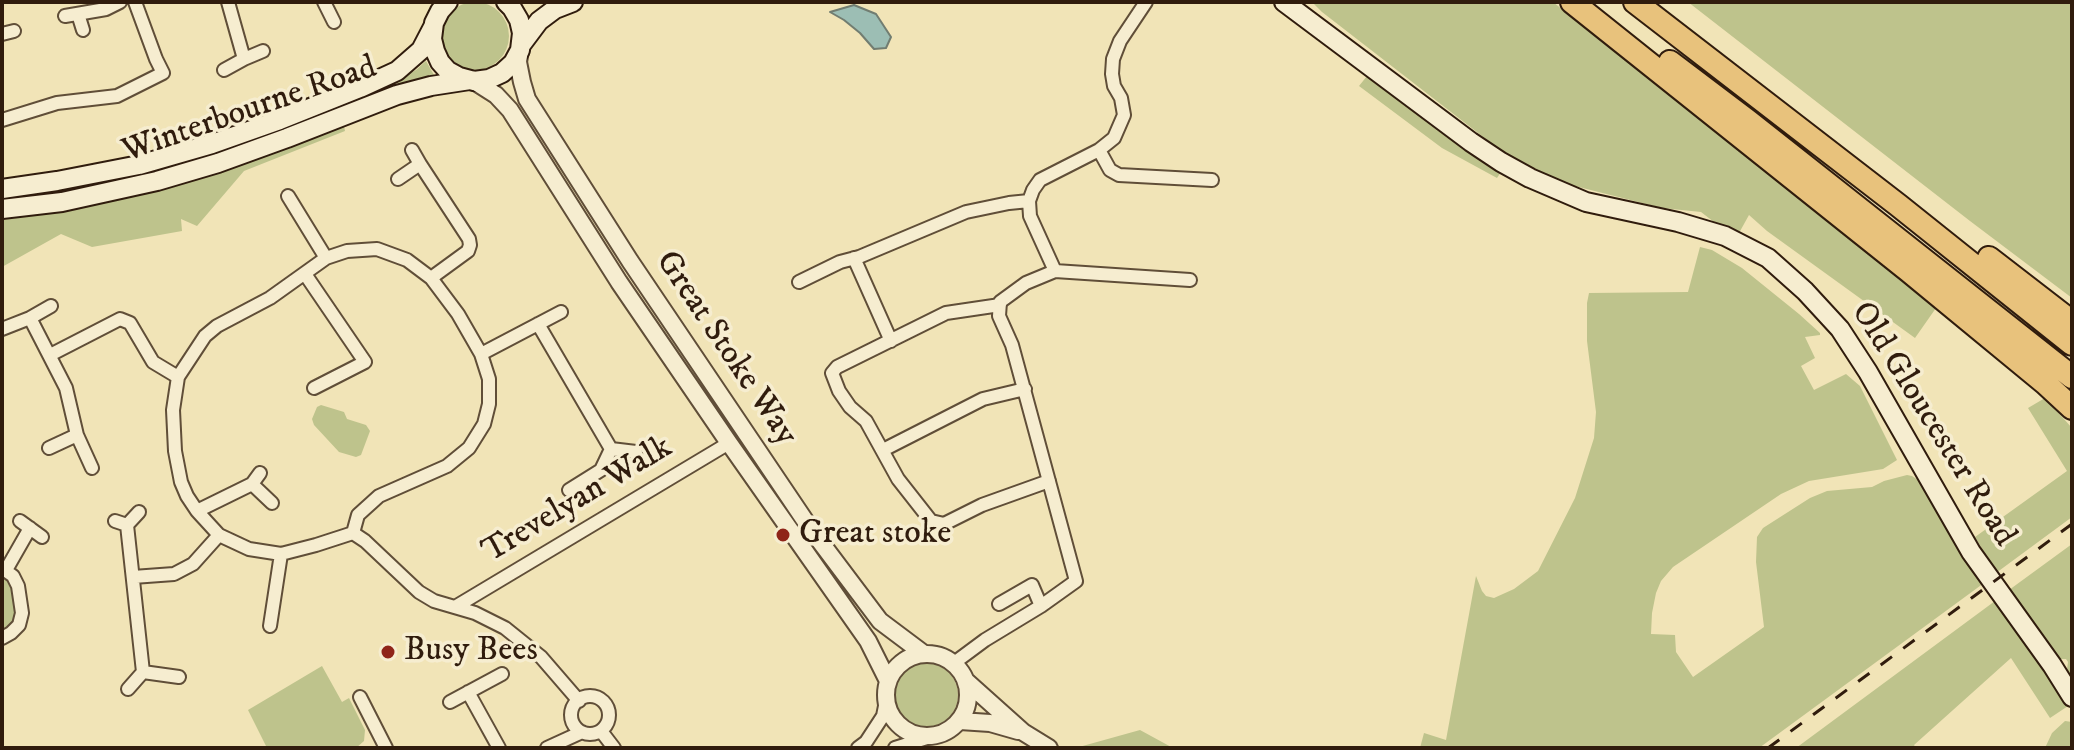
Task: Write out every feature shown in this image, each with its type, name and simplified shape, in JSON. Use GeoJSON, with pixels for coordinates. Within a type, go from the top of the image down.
{"type":"FeatureCollection","features":[{"type":"Feature","properties":{"kind":"highway"},"geometry":{"type":"LineString","coordinates":[[1572,2],[1921,281],[2072,408]]}},
{"type":"Feature","properties":{"kind":"highway"},"geometry":{"type":"LineString","coordinates":[[1593,2],[2072,377]]}},
{"type":"Feature","properties":{"kind":"highway"},"geometry":{"type":"LineString","coordinates":[[1635,2],[2072,344]]}},
{"type":"Feature","properties":{"kind":"highway"},"geometry":{"type":"LineString","coordinates":[[1659,2],[2072,322]]}},
{"type":"Feature","properties":{"kind":"highway"},"geometry":{"type":"LineString","coordinates":[[1920,256],[1983,321],[2072,400]]}},
{"type":"Feature","properties":{"kind":"main road"},"geometry":{"type":"LineString","coordinates":[[448,2],[434,25],[432,39],[435,51],[448,71],[472,81],[489,79],[502,73],[513,63],[539,21],[555,9],[573,2]]}},
{"type":"Feature","properties":{"kind":"main road"},"geometry":{"type":"LineString","coordinates":[[506,2],[519,20],[522,33],[520,48]]}},
{"type":"Feature","properties":{"kind":"main road","name":"Old Gloucester Road"},"geometry":{"type":"LineString","coordinates":[[1284,2],[1471,142],[1530,178],[1586,202],[1678,222],[1725,236],[1768,258],[1805,291],[1840,329],[1971,552],[2072,697]]}},
{"type":"Feature","properties":{"kind":"main road","name":"Winterbourne Road"},"geometry":{"type":"LineString","coordinates":[[2,189],[139,165],[280,120],[397,71],[421,50],[434,25]]}},
{"type":"Feature","properties":{"kind":"main road","name":"Winterbourne Road"},"geometry":{"type":"LineString","coordinates":[[2,209],[62,202],[157,181],[218,163],[397,95],[431,86],[472,81]]}},
{"type":"Feature","properties":{"kind":"street"},"geometry":{"type":"LineString","coordinates":[[83,30],[72,15],[106,9],[120,2]]}},
{"type":"Feature","properties":{"kind":"street"},"geometry":{"type":"LineString","coordinates":[[2,119],[57,103],[117,96],[163,73],[135,2]]}},
{"type":"Feature","properties":{"kind":"street"},"geometry":{"type":"LineString","coordinates":[[228,2],[244,59]]}},
{"type":"Feature","properties":{"kind":"street"},"geometry":{"type":"LineString","coordinates":[[334,22],[326,6],[341,2]]}},
{"type":"Feature","properties":{"kind":"street"},"geometry":{"type":"LineString","coordinates":[[432,2],[434,25]]}},
{"type":"Feature","properties":{"kind":"street"},"geometry":{"type":"LineString","coordinates":[[1055,271],[1030,216],[1029,201],[1040,180],[1099,150],[1114,138],[1124,115],[1121,98],[1114,86],[1113,59],[1120,41],[1146,2]]}},
{"type":"Feature","properties":{"kind":"street","name":"Great Stoke Way"},"geometry":{"type":"LineString","coordinates":[[520,48],[518,62],[522,82],[535,113],[656,301],[810,528],[880,621],[924,654]]}},
{"type":"Feature","properties":{"kind":"street"},"geometry":{"type":"LineString","coordinates":[[224,70],[263,51]]}},
{"type":"Feature","properties":{"kind":"street","name":"Great Stoke Way"},"geometry":{"type":"LineString","coordinates":[[472,81],[496,95],[510,110],[619,282],[868,641],[888,681]]}},
{"type":"Feature","properties":{"kind":"street"},"geometry":{"type":"LineString","coordinates":[[412,150],[470,245],[468,251],[431,278]]}},
{"type":"Feature","properties":{"kind":"street"},"geometry":{"type":"LineString","coordinates":[[1099,150],[1110,170],[1119,175],[1212,180]]}},
{"type":"Feature","properties":{"kind":"street"},"geometry":{"type":"LineString","coordinates":[[398,179],[420,164]]}},
{"type":"Feature","properties":{"kind":"street"},"geometry":{"type":"LineString","coordinates":[[288,196],[326,258]]}},
{"type":"Feature","properties":{"kind":"street"},"geometry":{"type":"LineString","coordinates":[[799,282],[840,262],[966,212],[1029,201]]}},
{"type":"Feature","properties":{"kind":"street"},"geometry":{"type":"LineString","coordinates":[[377,249],[407,260],[431,278],[458,314],[481,354],[489,379],[489,404],[484,424],[469,448],[447,466],[379,496],[358,515],[353,533],[281,554],[249,549],[219,535],[197,511],[181,482],[175,451],[173,410],[178,377],[205,336],[217,326],[270,298],[326,258],[347,251],[377,249]]}},
{"type":"Feature","properties":{"kind":"street"},"geometry":{"type":"LineString","coordinates":[[854,258],[891,341]]}},
{"type":"Feature","properties":{"kind":"street"},"geometry":{"type":"LineString","coordinates":[[954,663],[1076,581],[1025,389],[1012,345],[999,316],[1000,302],[1026,283],[1055,271],[1190,280]]}},
{"type":"Feature","properties":{"kind":"street"},"geometry":{"type":"LineString","coordinates":[[305,274],[365,362],[314,388]]}},
{"type":"Feature","properties":{"kind":"street"},"geometry":{"type":"LineString","coordinates":[[1000,305],[946,313],[837,367],[832,373],[844,399],[866,421],[898,479],[931,521],[944,524],[982,505],[1049,481]]}},
{"type":"Feature","properties":{"kind":"street"},"geometry":{"type":"LineString","coordinates":[[2,329],[51,306]]}},
{"type":"Feature","properties":{"kind":"street"},"geometry":{"type":"LineString","coordinates":[[481,354],[561,312]]}},
{"type":"Feature","properties":{"kind":"street"},"geometry":{"type":"LineString","coordinates":[[30,318],[66,388],[77,435],[92,468]]}},
{"type":"Feature","properties":{"kind":"street"},"geometry":{"type":"LineString","coordinates":[[50,355],[120,319],[130,323],[153,362],[178,377]]}},
{"type":"Feature","properties":{"kind":"street"},"geometry":{"type":"LineString","coordinates":[[538,324],[611,449]]}},
{"type":"Feature","properties":{"kind":"street"},"geometry":{"type":"LineString","coordinates":[[883,450],[983,399],[1025,389]]}},
{"type":"Feature","properties":{"kind":"street"},"geometry":{"type":"LineString","coordinates":[[49,448],[77,435]]}},
{"type":"Feature","properties":{"kind":"street","name":"Trevelyan Walk"},"geometry":{"type":"LineString","coordinates":[[455,607],[729,443]]}},
{"type":"Feature","properties":{"kind":"street"},"geometry":{"type":"LineString","coordinates":[[611,449],[636,452]]}},
{"type":"Feature","properties":{"kind":"street"},"geometry":{"type":"LineString","coordinates":[[569,490],[601,470],[611,449]]}},
{"type":"Feature","properties":{"kind":"street"},"geometry":{"type":"LineString","coordinates":[[197,511],[256,479],[272,503]]}},
{"type":"Feature","properties":{"kind":"street"},"geometry":{"type":"LineString","coordinates":[[128,689],[143,672],[133,577],[121,523],[139,512]]}},
{"type":"Feature","properties":{"kind":"street"},"geometry":{"type":"LineString","coordinates":[[2,638],[19,625],[22,613],[18,586],[13,576],[4,569],[25,525],[42,537]]}},
{"type":"Feature","properties":{"kind":"street"},"geometry":{"type":"LineString","coordinates":[[353,533],[419,592],[434,601],[505,628],[541,657],[579,701]]}},
{"type":"Feature","properties":{"kind":"street"},"geometry":{"type":"LineString","coordinates":[[133,577],[174,574],[193,564],[219,535]]}},
{"type":"Feature","properties":{"kind":"street"},"geometry":{"type":"LineString","coordinates":[[270,626],[281,554]]}},
{"type":"Feature","properties":{"kind":"street"},"geometry":{"type":"LineString","coordinates":[[999,604],[1046,580]]}},
{"type":"Feature","properties":{"kind":"street"},"geometry":{"type":"LineString","coordinates":[[1032,585],[1041,606]]}},
{"type":"Feature","properties":{"kind":"street"},"geometry":{"type":"LineString","coordinates":[[858,748],[866,742],[883,716],[892,672],[910,657],[924,654],[940,655],[954,663],[966,681],[1023,732],[1049,748]]}},
{"type":"Feature","properties":{"kind":"street"},"geometry":{"type":"LineString","coordinates":[[143,672],[179,677]]}},
{"type":"Feature","properties":{"kind":"street"},"geometry":{"type":"LineString","coordinates":[[450,702],[502,674]]}},
{"type":"Feature","properties":{"kind":"street"},"geometry":{"type":"LineString","coordinates":[[895,748],[942,734],[960,721],[968,701],[966,681]]}},
{"type":"Feature","properties":{"kind":"street"},"geometry":{"type":"LineString","coordinates":[[468,692],[499,748]]}},
{"type":"Feature","properties":{"kind":"street"},"geometry":{"type":"LineString","coordinates":[[360,697],[383,747]]}},
{"type":"Feature","properties":{"kind":"street"},"geometry":{"type":"LineString","coordinates":[[589,697],[604,703],[609,712],[601,731],[592,734],[582,732],[572,720],[573,709],[579,701],[589,697]]}},
{"type":"Feature","properties":{"kind":"street"},"geometry":{"type":"LineString","coordinates":[[886,701],[896,723],[910,733],[930,737]]}},
{"type":"Feature","properties":{"kind":"street"},"geometry":{"type":"LineString","coordinates":[[549,747],[572,720]]}},
{"type":"Feature","properties":{"kind":"street"},"geometry":{"type":"LineString","coordinates":[[960,721],[990,723],[1023,732]]}},
{"type":"Feature","properties":{"kind":"street"},"geometry":{"type":"LineString","coordinates":[[601,731],[614,748]]}},
{"type":"Feature","properties":{"kind":"street"},"geometry":{"type":"LineString","coordinates":[[549,747],[582,732]]}},
{"type":"Feature","properties":{"kind":"green space"},"geometry":{"type":"Polygon","coordinates":[[[475,2],[488,4],[499,12],[507,23],[507,49],[499,60],[488,68],[475,70],[462,68],[451,60],[443,49],[441,36],[443,23],[451,12],[462,4],[475,2]]]}},
{"type":"Feature","properties":{"kind":"green space"},"geometry":{"type":"Polygon","coordinates":[[[1312,2],[1553,2],[1936,308],[1915,338],[1749,215],[1739,233],[1714,222],[1701,212],[1662,208],[1563,183],[1524,165],[1491,143],[1312,2]]]}},
{"type":"Feature","properties":{"kind":"green space"},"geometry":{"type":"Polygon","coordinates":[[[1688,2],[2072,2],[2072,298],[1970,221],[1688,2]]]}},
{"type":"Feature","properties":{"kind":"green space"},"geometry":{"type":"Polygon","coordinates":[[[426,61],[434,75],[399,87],[396,81],[426,61]]]}},
{"type":"Feature","properties":{"kind":"green space"},"geometry":{"type":"Polygon","coordinates":[[[1371,71],[1503,169],[1497,178],[1442,148],[1359,86],[1371,71]]]}},
{"type":"Feature","properties":{"kind":"green space"},"geometry":{"type":"Polygon","coordinates":[[[387,85],[389,91],[240,149],[105,187],[2,204],[2,196],[387,85]]]}},
{"type":"Feature","properties":{"kind":"green space"},"geometry":{"type":"Polygon","coordinates":[[[344,126],[345,131],[244,171],[197,226],[181,219],[182,231],[92,247],[61,234],[2,267],[2,220],[63,211],[214,174],[344,126]]]}},
{"type":"Feature","properties":{"kind":"green space"},"geometry":{"type":"Polygon","coordinates":[[[1700,247],[1712,250],[1742,268],[1820,333],[1805,337],[1815,358],[1801,366],[1814,390],[1846,374],[1860,386],[1897,460],[1883,469],[1809,481],[1781,494],[1673,567],[1656,593],[1651,634],[1675,635],[1676,652],[1693,677],[1764,627],[1756,562],[1757,537],[1763,528],[1810,498],[1827,491],[1872,487],[1907,475],[1924,484],[1984,583],[1759,748],[1420,748],[1424,733],[1446,740],[1476,576],[1486,596],[1494,598],[1514,589],[1538,571],[1575,498],[1594,438],[1596,412],[1587,341],[1589,293],[1688,292],[1700,247]]]}},
{"type":"Feature","properties":{"kind":"green space"},"geometry":{"type":"Polygon","coordinates":[[[2045,398],[2072,428],[2072,517],[1996,573],[1975,537],[2067,471],[2028,408],[2045,398]]]}},
{"type":"Feature","properties":{"kind":"green space"},"geometry":{"type":"Polygon","coordinates":[[[321,405],[344,412],[347,419],[366,425],[370,431],[361,455],[356,457],[339,452],[314,425],[312,419],[321,405]]]}},
{"type":"Feature","properties":{"kind":"green space"},"geometry":{"type":"Polygon","coordinates":[[[2072,544],[2072,679],[2066,659],[2059,659],[2009,590],[2072,544]]]}},
{"type":"Feature","properties":{"kind":"green space"},"geometry":{"type":"Polygon","coordinates":[[[2,574],[12,587],[17,610],[9,628],[2,632],[2,574]]]}},
{"type":"Feature","properties":{"kind":"green space"},"geometry":{"type":"Polygon","coordinates":[[[1995,601],[2030,647],[2068,706],[2050,718],[2011,658],[1914,745],[1916,748],[1796,748],[1995,601]]]}},
{"type":"Feature","properties":{"kind":"green space"},"geometry":{"type":"Polygon","coordinates":[[[926,663],[938,665],[949,672],[956,683],[956,707],[949,718],[938,725],[926,727],[914,725],[903,718],[896,707],[894,695],[896,683],[903,672],[914,665],[926,663]]]}},
{"type":"Feature","properties":{"kind":"green space"},"geometry":{"type":"Polygon","coordinates":[[[322,666],[342,702],[349,698],[365,730],[364,741],[356,748],[267,748],[248,710],[322,666]]]}},
{"type":"Feature","properties":{"kind":"green space"},"geometry":{"type":"Polygon","coordinates":[[[2065,721],[2072,722],[2072,748],[2045,748],[2052,733],[2065,721]]]}},
{"type":"Feature","properties":{"kind":"green space"},"geometry":{"type":"Polygon","coordinates":[[[1140,730],[1173,748],[1079,747],[1140,730]]]}},
{"type":"Feature","properties":{"kind":"water"},"geometry":{"type":"Polygon","coordinates":[[[854,5],[876,14],[891,37],[886,48],[874,49],[860,33],[830,12],[854,5]]]}},
{"type":"Feature","properties":{"kind":"railway"},"geometry":{"type":"LineString","coordinates":[[1768,748],[2072,524]]}},
{"type":"Feature","properties":{"kind":"place","name":"Great stoke"},"geometry":{"type":"Point","coordinates":[783,535]}},
{"type":"Feature","properties":{"kind":"place","name":"Busy Bees"},"geometry":{"type":"Point","coordinates":[388,652]}}]}
